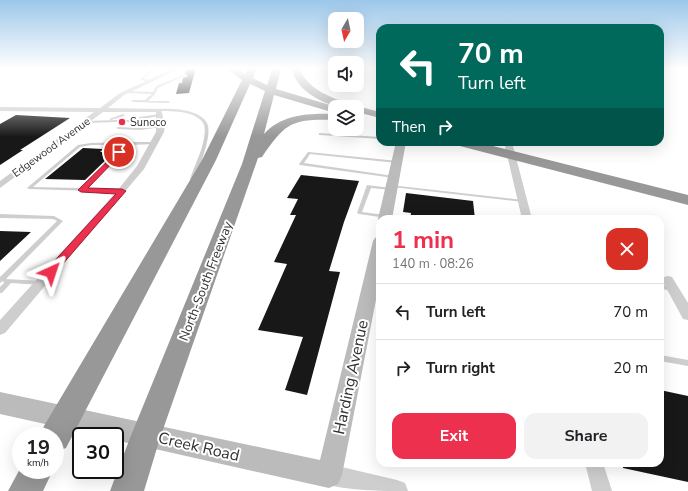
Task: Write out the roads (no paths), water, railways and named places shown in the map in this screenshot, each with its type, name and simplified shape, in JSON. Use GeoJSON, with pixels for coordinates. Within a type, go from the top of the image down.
{"type":"FeatureCollection","features":[{"type":"Feature","properties":{"kind":"highway"},"geometry":{"type":"LineString","coordinates":[[61,427],[176,222],[209,160],[242,91]]}},
{"type":"Feature","properties":{"kind":"highway"},"geometry":{"type":"LineString","coordinates":[[270,91],[328,108]]}},
{"type":"Feature","properties":{"kind":"highway","name":"North-South Freeway"},"geometry":{"type":"LineString","coordinates":[[127,491],[145,438],[249,164],[270,91]]}},
{"type":"Feature","properties":{"kind":"highway"},"geometry":{"type":"LineString","coordinates":[[280,91],[282,100],[286,105],[303,112],[328,115]]}},
{"type":"Feature","properties":{"kind":"highway"},"geometry":{"type":"LineString","coordinates":[[315,91],[332,100]]}},
{"type":"Feature","properties":{"kind":"highway"},"geometry":{"type":"LineString","coordinates":[[364,111],[376,114]]}},
{"type":"Feature","properties":{"kind":"highway"},"geometry":{"type":"LineString","coordinates":[[249,164],[272,134],[282,125],[301,119],[328,117]]}},
{"type":"Feature","properties":{"kind":"highway"},"geometry":{"type":"LineString","coordinates":[[364,118],[376,120]]}},
{"type":"Feature","properties":{"kind":"highway"},"geometry":{"type":"LineString","coordinates":[[478,146],[641,184],[688,191]]}},
{"type":"Feature","properties":{"kind":"highway"},"geometry":{"type":"LineString","coordinates":[[504,146],[641,184],[688,200]]}},
{"type":"Feature","properties":{"kind":"highway"},"geometry":{"type":"LineString","coordinates":[[25,491],[31,479]]}},
{"type":"Feature","properties":{"kind":"main road"},"geometry":{"type":"LineString","coordinates":[[386,215],[401,146]]}},
{"type":"Feature","properties":{"kind":"main road","name":"Harding Avenue"},"geometry":{"type":"LineString","coordinates":[[328,483],[376,260]]}},
{"type":"Feature","properties":{"kind":"main road","name":"Creek Road"},"geometry":{"type":"LineString","coordinates":[[9,405],[200,446],[328,483]]}},
{"type":"Feature","properties":{"kind":"street","name":"Edgewood Avenue"},"geometry":{"type":"LineString","coordinates":[[0,185],[127,92]]}},
{"type":"Feature","properties":{"kind":"street"},"geometry":{"type":"LineString","coordinates":[[0,109],[103,109],[159,113],[161,126],[156,142],[141,167],[122,191],[0,329]]}},
{"type":"Feature","properties":{"kind":"street"},"geometry":{"type":"LineString","coordinates":[[0,113],[8,109]]}},
{"type":"Feature","properties":{"kind":"street"},"geometry":{"type":"LineString","coordinates":[[509,146],[526,215]]}},
{"type":"Feature","properties":{"kind":"street"},"geometry":{"type":"LineString","coordinates":[[667,285],[688,316]]}},
{"type":"Feature","properties":{"kind":"street"},"geometry":{"type":"LineString","coordinates":[[595,467],[602,491]]}},
{"type":"Feature","properties":{"kind":"street","name":"Creek Road"},"geometry":{"type":"LineString","coordinates":[[328,483],[397,491]]}},
{"type":"Feature","properties":{"kind":"lane"},"geometry":{"type":"LineString","coordinates":[[127,92],[154,93]]}},
{"type":"Feature","properties":{"kind":"lane"},"geometry":{"type":"LineString","coordinates":[[146,101],[154,93]]}},
{"type":"Feature","properties":{"kind":"lane"},"geometry":{"type":"LineString","coordinates":[[133,101],[168,102]]}},
{"type":"Feature","properties":{"kind":"lane"},"geometry":{"type":"LineString","coordinates":[[128,120],[140,119],[159,113],[181,111],[196,115],[205,122],[207,127],[204,148],[176,222]]}},
{"type":"Feature","properties":{"kind":"lane"},"geometry":{"type":"LineString","coordinates":[[103,122],[123,115]]}},
{"type":"Feature","properties":{"kind":"lane"},"geometry":{"type":"LineString","coordinates":[[133,115],[140,119]]}},
{"type":"Feature","properties":{"kind":"lane"},"geometry":{"type":"LineString","coordinates":[[103,122],[119,118]]}},
{"type":"Feature","properties":{"kind":"lane"},"geometry":{"type":"LineString","coordinates":[[140,119],[140,127]]}},
{"type":"Feature","properties":{"kind":"lane"},"geometry":{"type":"LineString","coordinates":[[86,122],[116,121]]}},
{"type":"Feature","properties":{"kind":"lane"},"geometry":{"type":"LineString","coordinates":[[103,122],[108,127]]}},
{"type":"Feature","properties":{"kind":"lane"},"geometry":{"type":"LineString","coordinates":[[119,127],[161,126]]}},
{"type":"Feature","properties":{"kind":"lane"},"geometry":{"type":"LineString","coordinates":[[320,134],[376,138]]}},
{"type":"Feature","properties":{"kind":"lane"},"geometry":{"type":"LineString","coordinates":[[122,191],[29,188],[79,146],[90,144],[156,142]]}},
{"type":"Feature","properties":{"kind":"lane"},"geometry":{"type":"LineString","coordinates":[[81,190],[128,143]]}},
{"type":"Feature","properties":{"kind":"lane"},"geometry":{"type":"LineString","coordinates":[[397,162],[309,153],[301,164],[392,184],[523,201]]}},
{"type":"Feature","properties":{"kind":"lane"},"geometry":{"type":"LineString","coordinates":[[376,216],[359,213],[369,186],[392,184]]}},
{"type":"Feature","properties":{"kind":"lane"},"geometry":{"type":"LineString","coordinates":[[0,216],[54,218],[60,221],[0,281]]}},
{"type":"Feature","properties":{"kind":"lane"},"geometry":{"type":"LineString","coordinates":[[0,281],[41,283]]}},
{"type":"Feature","properties":{"kind":"lane"},"geometry":{"type":"LineString","coordinates":[[0,292],[10,281]]}},
{"type":"Feature","properties":{"kind":"lane"},"geometry":{"type":"LineString","coordinates":[[664,359],[688,363]]}},
{"type":"Feature","properties":{"kind":"place","name":"Sunoco"},"geometry":{"type":"Point","coordinates":[122,122]}}]}
